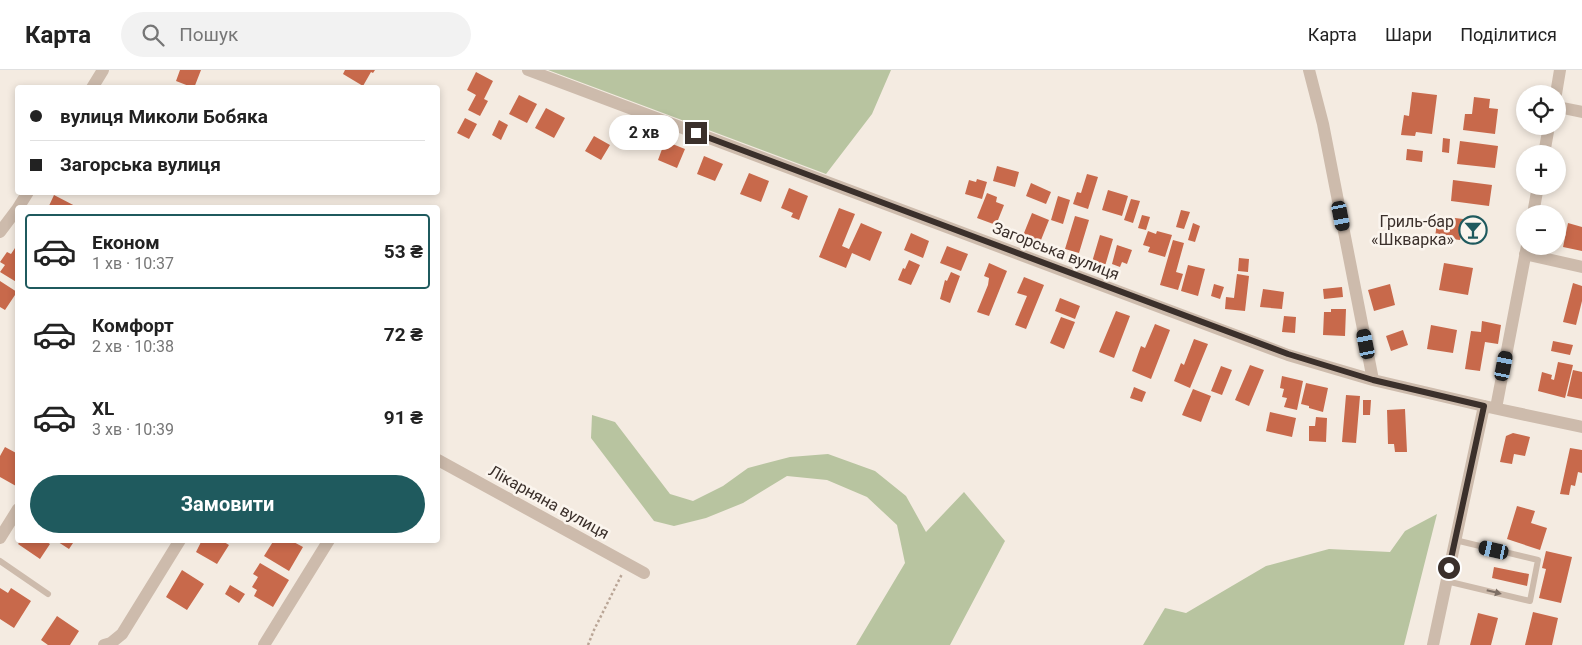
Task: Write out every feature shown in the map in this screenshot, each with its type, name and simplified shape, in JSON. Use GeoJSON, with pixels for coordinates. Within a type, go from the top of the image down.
{"type":"FeatureCollection","features":[{"type":"Feature","properties":{"kind":"street"},"geometry":{"type":"LineString","coordinates":[[94,85],[103,70]]}},
{"type":"Feature","properties":{"kind":"street","name":"Загорська вулиця"},"geometry":{"type":"LineString","coordinates":[[528,70],[1261,344],[1373,380],[1582,427]]}},
{"type":"Feature","properties":{"kind":"street"},"geometry":{"type":"LineString","coordinates":[[1309,70],[1323,124],[1373,380]]}},
{"type":"Feature","properties":{"kind":"street"},"geometry":{"type":"LineString","coordinates":[[1558,85],[1560,70]]}},
{"type":"Feature","properties":{"kind":"street"},"geometry":{"type":"LineString","coordinates":[[1566,109],[1582,112]]}},
{"type":"Feature","properties":{"kind":"street"},"geometry":{"type":"LineString","coordinates":[[0,232],[15,214]]}},
{"type":"Feature","properties":{"kind":"street"},"geometry":{"type":"LineString","coordinates":[[1433,645],[1455,540],[1490,407],[1525,255]]}},
{"type":"Feature","properties":{"kind":"street"},"geometry":{"type":"LineString","coordinates":[[1542,255],[1582,267]]}},
{"type":"Feature","properties":{"kind":"street","name":"Лікарняна вулиця"},"geometry":{"type":"LineString","coordinates":[[440,461],[644,573]]}},
{"type":"Feature","properties":{"kind":"street"},"geometry":{"type":"LineString","coordinates":[[0,538],[15,514]]}},
{"type":"Feature","properties":{"kind":"street"},"geometry":{"type":"LineString","coordinates":[[110,644],[122,634],[178,543]]}},
{"type":"Feature","properties":{"kind":"street"},"geometry":{"type":"LineString","coordinates":[[264,645],[327,543]]}},
{"type":"Feature","properties":{"kind":"lane"},"geometry":{"type":"LineString","coordinates":[[1446,581],[1530,600],[1538,560],[1455,540]]}},
{"type":"Feature","properties":{"kind":"lane"},"geometry":{"type":"LineString","coordinates":[[0,561],[48,594]]}},
{"type":"Feature","properties":{"kind":"path"},"geometry":{"type":"LineString","coordinates":[[588,645],[627,563]]}},
{"type":"Feature","properties":{"kind":"green space"},"geometry":{"type":"Polygon","coordinates":[[[548,70],[891,70],[872,114],[826,174],[548,70]]]}},
{"type":"Feature","properties":{"kind":"green space"},"geometry":{"type":"Polygon","coordinates":[[[592,415],[615,422],[670,494],[693,501],[723,486],[748,468],[790,457],[828,454],[875,471],[906,496],[926,532],[964,492],[1005,541],[950,645],[856,645],[905,563],[897,525],[867,497],[827,480],[787,476],[743,503],[706,518],[674,526],[654,521],[591,438],[592,415]]]}},
{"type":"Feature","properties":{"kind":"green space"},"geometry":{"type":"Polygon","coordinates":[[[1437,514],[1404,645],[1143,645],[1165,608],[1186,613],[1266,566],[1329,549],[1390,552],[1405,531],[1437,514]]]}},
{"type":"Feature","properties":{"kind":"building"},"geometry":{"type":"Polygon","coordinates":[[[180,70],[201,70],[195,85],[186,85],[176,81],[180,70]]]}},
{"type":"Feature","properties":{"kind":"building"},"geometry":{"type":"Polygon","coordinates":[[[345,70],[375,70],[373,73],[371,72],[364,85],[343,74],[345,70]]]}},
{"type":"Feature","properties":{"kind":"building"},"geometry":{"type":"Polygon","coordinates":[[[476,72],[493,81],[484,99],[488,101],[480,116],[468,110],[476,95],[467,90],[476,72]]]}},
{"type":"Feature","properties":{"kind":"building"},"geometry":{"type":"Polygon","coordinates":[[[1412,92],[1437,95],[1432,134],[1416,132],[1415,136],[1401,135],[1404,115],[1409,116],[1412,92]]]}},
{"type":"Feature","properties":{"kind":"building"},"geometry":{"type":"Polygon","coordinates":[[[519,95],[537,104],[527,123],[509,114],[519,95]]]}},
{"type":"Feature","properties":{"kind":"building"},"geometry":{"type":"Polygon","coordinates":[[[1474,97],[1490,99],[1489,108],[1498,109],[1495,134],[1463,130],[1465,114],[1472,114],[1474,97]]]}},
{"type":"Feature","properties":{"kind":"building"},"geometry":{"type":"Polygon","coordinates":[[[546,108],[565,118],[554,138],[535,128],[546,108]]]}},
{"type":"Feature","properties":{"kind":"building"},"geometry":{"type":"Polygon","coordinates":[[[465,118],[477,124],[469,139],[457,133],[465,118]]]}},
{"type":"Feature","properties":{"kind":"building"},"geometry":{"type":"Polygon","coordinates":[[[499,120],[508,125],[501,140],[492,135],[499,120]]]}},
{"type":"Feature","properties":{"kind":"building"},"geometry":{"type":"Polygon","coordinates":[[[594,136],[610,145],[601,160],[585,151],[594,136]]]}},
{"type":"Feature","properties":{"kind":"building"},"geometry":{"type":"Polygon","coordinates":[[[1443,138],[1450,139],[1449,153],[1442,152],[1443,138]]]}},
{"type":"Feature","properties":{"kind":"building"},"geometry":{"type":"Polygon","coordinates":[[[665,141],[685,149],[677,168],[658,160],[665,141]]]}},
{"type":"Feature","properties":{"kind":"building"},"geometry":{"type":"Polygon","coordinates":[[[1460,141],[1498,146],[1495,168],[1457,164],[1460,141]]]}},
{"type":"Feature","properties":{"kind":"building"},"geometry":{"type":"Polygon","coordinates":[[[1407,149],[1423,151],[1422,162],[1406,160],[1407,149]]]}},
{"type":"Feature","properties":{"kind":"building"},"geometry":{"type":"Polygon","coordinates":[[[704,156],[723,164],[715,181],[697,174],[704,156]]]}},
{"type":"Feature","properties":{"kind":"building"},"geometry":{"type":"Polygon","coordinates":[[[997,166],[1019,172],[1015,187],[993,181],[997,166]]]}},
{"type":"Feature","properties":{"kind":"building"},"geometry":{"type":"Polygon","coordinates":[[[749,173],[769,181],[761,202],[740,194],[749,173]]]}},
{"type":"Feature","properties":{"kind":"building"},"geometry":{"type":"Polygon","coordinates":[[[1087,174],[1098,177],[1088,209],[1073,204],[1077,192],[1081,193],[1087,174]]]}},
{"type":"Feature","properties":{"kind":"building"},"geometry":{"type":"Polygon","coordinates":[[[977,179],[987,182],[982,199],[965,194],[969,180],[976,182],[977,179]]]}},
{"type":"Feature","properties":{"kind":"building"},"geometry":{"type":"Polygon","coordinates":[[[1453,180],[1492,185],[1489,206],[1451,201],[1453,180]]]}},
{"type":"Feature","properties":{"kind":"building"},"geometry":{"type":"Polygon","coordinates":[[[1031,183],[1051,192],[1046,204],[1026,196],[1031,183]]]}},
{"type":"Feature","properties":{"kind":"building"},"geometry":{"type":"Polygon","coordinates":[[[789,188],[808,196],[799,220],[791,217],[793,213],[781,208],[789,188]]]}},
{"type":"Feature","properties":{"kind":"building"},"geometry":{"type":"Polygon","coordinates":[[[1108,190],[1128,196],[1122,216],[1102,210],[1108,190]]]}},
{"type":"Feature","properties":{"kind":"building"},"geometry":{"type":"Polygon","coordinates":[[[987,193],[997,197],[996,202],[1004,205],[996,225],[977,218],[987,193]]]}},
{"type":"Feature","properties":{"kind":"building"},"geometry":{"type":"Polygon","coordinates":[[[54,195],[73,205],[49,205],[54,195]]]}},
{"type":"Feature","properties":{"kind":"building"},"geometry":{"type":"Polygon","coordinates":[[[1058,196],[1070,200],[1063,224],[1051,220],[1058,196]]]}},
{"type":"Feature","properties":{"kind":"building"},"geometry":{"type":"Polygon","coordinates":[[[1131,199],[1140,201],[1133,223],[1124,220],[1131,199]]]}},
{"type":"Feature","properties":{"kind":"building"},"geometry":{"type":"Polygon","coordinates":[[[839,208],[855,214],[842,246],[849,249],[861,223],[882,232],[870,261],[852,253],[846,268],[819,257],[839,208]]]}},
{"type":"Feature","properties":{"kind":"building"},"geometry":{"type":"Polygon","coordinates":[[[1181,210],[1190,212],[1184,229],[1176,227],[1181,210]]]}},
{"type":"Feature","properties":{"kind":"building"},"geometry":{"type":"Polygon","coordinates":[[[1032,213],[1049,220],[1039,245],[1022,238],[1032,213]]]}},
{"type":"Feature","properties":{"kind":"building"},"geometry":{"type":"Polygon","coordinates":[[[1142,215],[1150,217],[1146,230],[1138,228],[1142,215]]]}},
{"type":"Feature","properties":{"kind":"building"},"geometry":{"type":"Polygon","coordinates":[[[1075,216],[1089,220],[1079,253],[1065,249],[1075,216]]]}},
{"type":"Feature","properties":{"kind":"building"},"geometry":{"type":"Polygon","coordinates":[[[1438,216],[1480,221],[1478,238],[1461,236],[1460,240],[1435,237],[1438,216]]]}},
{"type":"Feature","properties":{"kind":"building"},"geometry":{"type":"Polygon","coordinates":[[[1193,223],[1200,226],[1195,242],[1188,240],[1193,223]]]}},
{"type":"Feature","properties":{"kind":"building"},"geometry":{"type":"Polygon","coordinates":[[[1568,223],[1582,227],[1582,251],[1566,248],[1568,223]]]}},
{"type":"Feature","properties":{"kind":"building"},"geometry":{"type":"Polygon","coordinates":[[[1148,231],[1156,234],[1157,231],[1172,235],[1165,257],[1148,252],[1150,247],[1143,245],[1148,231]]]}},
{"type":"Feature","properties":{"kind":"building"},"geometry":{"type":"Polygon","coordinates":[[[911,233],[929,241],[923,258],[904,250],[911,233]]]}},
{"type":"Feature","properties":{"kind":"building"},"geometry":{"type":"Polygon","coordinates":[[[1100,235],[1113,239],[1105,266],[1092,262],[1100,235]]]}},
{"type":"Feature","properties":{"kind":"building"},"geometry":{"type":"Polygon","coordinates":[[[1173,240],[1184,243],[1176,272],[1183,274],[1178,290],[1160,285],[1173,240]]]}},
{"type":"Feature","properties":{"kind":"building"},"geometry":{"type":"Polygon","coordinates":[[[1117,245],[1132,250],[1127,264],[1122,262],[1120,267],[1112,264],[1117,245]]]}},
{"type":"Feature","properties":{"kind":"building"},"geometry":{"type":"Polygon","coordinates":[[[947,246],[968,254],[961,271],[940,263],[947,246]]]}},
{"type":"Feature","properties":{"kind":"building"},"geometry":{"type":"Polygon","coordinates":[[[15,248],[15,281],[0,272],[5,265],[0,262],[7,252],[11,254],[15,248]]]}},
{"type":"Feature","properties":{"kind":"building"},"geometry":{"type":"Polygon","coordinates":[[[1239,258],[1249,259],[1248,272],[1238,271],[1239,258]]]}},
{"type":"Feature","properties":{"kind":"building"},"geometry":{"type":"Polygon","coordinates":[[[909,260],[920,265],[911,285],[898,280],[909,260]]]}},
{"type":"Feature","properties":{"kind":"building"},"geometry":{"type":"Polygon","coordinates":[[[989,263],[1007,271],[989,316],[977,312],[988,285],[989,278],[984,276],[989,263]]]}},
{"type":"Feature","properties":{"kind":"building"},"geometry":{"type":"Polygon","coordinates":[[[1444,263],[1473,268],[1468,295],[1439,290],[1444,263]]]}},
{"type":"Feature","properties":{"kind":"building"},"geometry":{"type":"Polygon","coordinates":[[[1188,265],[1205,269],[1198,296],[1181,291],[1188,265]]]}},
{"type":"Feature","properties":{"kind":"building"},"geometry":{"type":"Polygon","coordinates":[[[951,272],[960,276],[950,303],[940,299],[945,280],[947,281],[951,272]]]}},
{"type":"Feature","properties":{"kind":"building"},"geometry":{"type":"Polygon","coordinates":[[[1237,274],[1249,276],[1245,311],[1225,309],[1226,297],[1234,298],[1237,274]]]}},
{"type":"Feature","properties":{"kind":"building"},"geometry":{"type":"Polygon","coordinates":[[[1024,277],[1044,285],[1026,329],[1015,325],[1027,296],[1017,293],[1024,277]]]}},
{"type":"Feature","properties":{"kind":"building"},"geometry":{"type":"Polygon","coordinates":[[[0,281],[15,291],[15,295],[5,310],[0,307],[0,281]]]}},
{"type":"Feature","properties":{"kind":"building"},"geometry":{"type":"Polygon","coordinates":[[[1573,283],[1582,286],[1582,301],[1576,325],[1563,322],[1573,283]]]}},
{"type":"Feature","properties":{"kind":"building"},"geometry":{"type":"Polygon","coordinates":[[[1214,284],[1224,287],[1220,299],[1211,296],[1214,284]]]}},
{"type":"Feature","properties":{"kind":"building"},"geometry":{"type":"Polygon","coordinates":[[[1390,284],[1395,305],[1374,311],[1368,290],[1390,284]]]}},
{"type":"Feature","properties":{"kind":"building"},"geometry":{"type":"Polygon","coordinates":[[[1342,287],[1343,297],[1324,299],[1323,289],[1342,287]]]}},
{"type":"Feature","properties":{"kind":"building"},"geometry":{"type":"Polygon","coordinates":[[[1263,289],[1284,292],[1282,309],[1260,307],[1263,289]]]}},
{"type":"Feature","properties":{"kind":"building"},"geometry":{"type":"Polygon","coordinates":[[[1060,298],[1080,306],[1075,319],[1055,311],[1060,298]]]}},
{"type":"Feature","properties":{"kind":"building"},"geometry":{"type":"Polygon","coordinates":[[[1331,309],[1346,309],[1345,336],[1323,335],[1324,312],[1331,312],[1331,309]]]}},
{"type":"Feature","properties":{"kind":"building"},"geometry":{"type":"Polygon","coordinates":[[[1116,311],[1130,316],[1114,358],[1099,352],[1116,311]]]}},
{"type":"Feature","properties":{"kind":"building"},"geometry":{"type":"Polygon","coordinates":[[[1284,316],[1296,317],[1295,333],[1282,332],[1284,316]]]}},
{"type":"Feature","properties":{"kind":"building"},"geometry":{"type":"Polygon","coordinates":[[[1061,317],[1075,322],[1064,349],[1050,343],[1061,317]]]}},
{"type":"Feature","properties":{"kind":"building"},"geometry":{"type":"Polygon","coordinates":[[[1482,321],[1501,325],[1498,344],[1485,342],[1480,371],[1465,369],[1471,331],[1481,332],[1482,321]]]}},
{"type":"Feature","properties":{"kind":"building"},"geometry":{"type":"Polygon","coordinates":[[[1155,324],[1170,330],[1151,379],[1132,371],[1141,346],[1145,348],[1155,324]]]}},
{"type":"Feature","properties":{"kind":"building"},"geometry":{"type":"Polygon","coordinates":[[[1431,325],[1457,330],[1453,353],[1427,349],[1431,325]]]}},
{"type":"Feature","properties":{"kind":"building"},"geometry":{"type":"Polygon","coordinates":[[[1403,330],[1408,345],[1391,351],[1386,336],[1403,330]]]}},
{"type":"Feature","properties":{"kind":"building"},"geometry":{"type":"Polygon","coordinates":[[[1194,339],[1208,344],[1190,388],[1174,381],[1181,363],[1184,365],[1194,339]]]}},
{"type":"Feature","properties":{"kind":"building"},"geometry":{"type":"Polygon","coordinates":[[[1553,341],[1573,345],[1570,355],[1551,351],[1553,341]]]}},
{"type":"Feature","properties":{"kind":"building"},"geometry":{"type":"Polygon","coordinates":[[[1558,362],[1573,365],[1565,398],[1538,391],[1542,372],[1552,375],[1551,379],[1554,380],[1558,362]]]}},
{"type":"Feature","properties":{"kind":"building"},"geometry":{"type":"Polygon","coordinates":[[[1250,365],[1264,370],[1249,406],[1235,400],[1250,365]]]}},
{"type":"Feature","properties":{"kind":"building"},"geometry":{"type":"Polygon","coordinates":[[[1221,366],[1232,370],[1222,395],[1211,391],[1221,366]]]}},
{"type":"Feature","properties":{"kind":"building"},"geometry":{"type":"Polygon","coordinates":[[[1573,370],[1582,372],[1582,399],[1567,396],[1573,370]]]}},
{"type":"Feature","properties":{"kind":"building"},"geometry":{"type":"Polygon","coordinates":[[[1282,376],[1303,381],[1297,410],[1284,407],[1287,398],[1282,397],[1284,389],[1280,388],[1282,376]]]}},
{"type":"Feature","properties":{"kind":"building"},"geometry":{"type":"Polygon","coordinates":[[[1306,383],[1328,388],[1323,412],[1301,404],[1306,383]]]}},
{"type":"Feature","properties":{"kind":"building"},"geometry":{"type":"Polygon","coordinates":[[[1134,387],[1146,392],[1142,402],[1130,398],[1134,387]]]}},
{"type":"Feature","properties":{"kind":"building"},"geometry":{"type":"Polygon","coordinates":[[[1193,389],[1211,396],[1201,422],[1182,415],[1193,389]]]}},
{"type":"Feature","properties":{"kind":"building"},"geometry":{"type":"Polygon","coordinates":[[[1346,395],[1360,396],[1356,443],[1342,442],[1346,395]]]}},
{"type":"Feature","properties":{"kind":"building"},"geometry":{"type":"Polygon","coordinates":[[[1363,400],[1371,400],[1370,415],[1363,415],[1363,400]]]}},
{"type":"Feature","properties":{"kind":"building"},"geometry":{"type":"Polygon","coordinates":[[[1405,409],[1407,452],[1395,452],[1394,444],[1388,444],[1387,410],[1405,409]]]}},
{"type":"Feature","properties":{"kind":"building"},"geometry":{"type":"Polygon","coordinates":[[[1270,412],[1296,418],[1292,437],[1266,431],[1270,412]]]}},
{"type":"Feature","properties":{"kind":"building"},"geometry":{"type":"Polygon","coordinates":[[[1316,417],[1327,418],[1326,442],[1309,441],[1309,426],[1315,426],[1316,417]]]}},
{"type":"Feature","properties":{"kind":"building"},"geometry":{"type":"Polygon","coordinates":[[[1513,433],[1530,437],[1525,456],[1514,454],[1512,464],[1500,462],[1506,436],[1513,433]]]}},
{"type":"Feature","properties":{"kind":"building"},"geometry":{"type":"Polygon","coordinates":[[[5,447],[15,452],[15,485],[0,477],[0,456],[5,447]]]}},
{"type":"Feature","properties":{"kind":"building"},"geometry":{"type":"Polygon","coordinates":[[[1570,448],[1582,450],[1582,473],[1578,472],[1575,486],[1571,485],[1569,495],[1560,494],[1570,448]]]}},
{"type":"Feature","properties":{"kind":"building"},"geometry":{"type":"Polygon","coordinates":[[[1517,506],[1535,511],[1531,523],[1547,528],[1540,550],[1507,539],[1517,506]]]}},
{"type":"Feature","properties":{"kind":"building"},"geometry":{"type":"Polygon","coordinates":[[[48,543],[50,544],[40,559],[18,544],[48,543]]]}},
{"type":"Feature","properties":{"kind":"building"},"geometry":{"type":"Polygon","coordinates":[[[60,543],[73,543],[69,549],[60,543]]]}},
{"type":"Feature","properties":{"kind":"building"},"geometry":{"type":"Polygon","coordinates":[[[200,543],[226,543],[229,545],[217,564],[196,552],[200,543]]]}},
{"type":"Feature","properties":{"kind":"building"},"geometry":{"type":"Polygon","coordinates":[[[272,543],[296,543],[303,547],[289,571],[264,556],[272,543]]]}},
{"type":"Feature","properties":{"kind":"building"},"geometry":{"type":"Polygon","coordinates":[[[1546,551],[1572,557],[1561,603],[1539,598],[1546,569],[1542,568],[1546,551]]]}},
{"type":"Feature","properties":{"kind":"building"},"geometry":{"type":"Polygon","coordinates":[[[260,563],[289,580],[273,607],[254,596],[257,590],[252,587],[258,577],[253,574],[260,563]]]}},
{"type":"Feature","properties":{"kind":"building"},"geometry":{"type":"Polygon","coordinates":[[[1494,567],[1529,574],[1527,586],[1492,578],[1494,567]]]}},
{"type":"Feature","properties":{"kind":"building"},"geometry":{"type":"Polygon","coordinates":[[[182,570],[204,584],[187,610],[166,597],[182,570]]]}},
{"type":"Feature","properties":{"kind":"building"},"geometry":{"type":"Polygon","coordinates":[[[230,585],[245,594],[239,603],[225,594],[230,585]]]}},
{"type":"Feature","properties":{"kind":"building"},"geometry":{"type":"Polygon","coordinates":[[[0,588],[8,593],[11,588],[31,601],[14,628],[0,619],[0,588]]]}},
{"type":"Feature","properties":{"kind":"building"},"geometry":{"type":"Polygon","coordinates":[[[1533,612],[1558,618],[1552,645],[1525,645],[1533,612]]]}},
{"type":"Feature","properties":{"kind":"building"},"geometry":{"type":"Polygon","coordinates":[[[1478,613],[1498,618],[1491,645],[1470,645],[1478,613]]]}},
{"type":"Feature","properties":{"kind":"building"},"geometry":{"type":"Polygon","coordinates":[[[57,616],[79,631],[70,645],[48,645],[41,640],[57,616]]]}},
{"type":"Feature","properties":{"kind":"place","name":"Гриль-бар «Шкварка»"},"geometry":{"type":"Point","coordinates":[1473,230]}},
{"type":"Feature","properties":{"kind":"route"},"geometry":{"type":"LineString","coordinates":[[696,133],[1288,354],[1373,380],[1484,406],[1449,568]]}}]}
